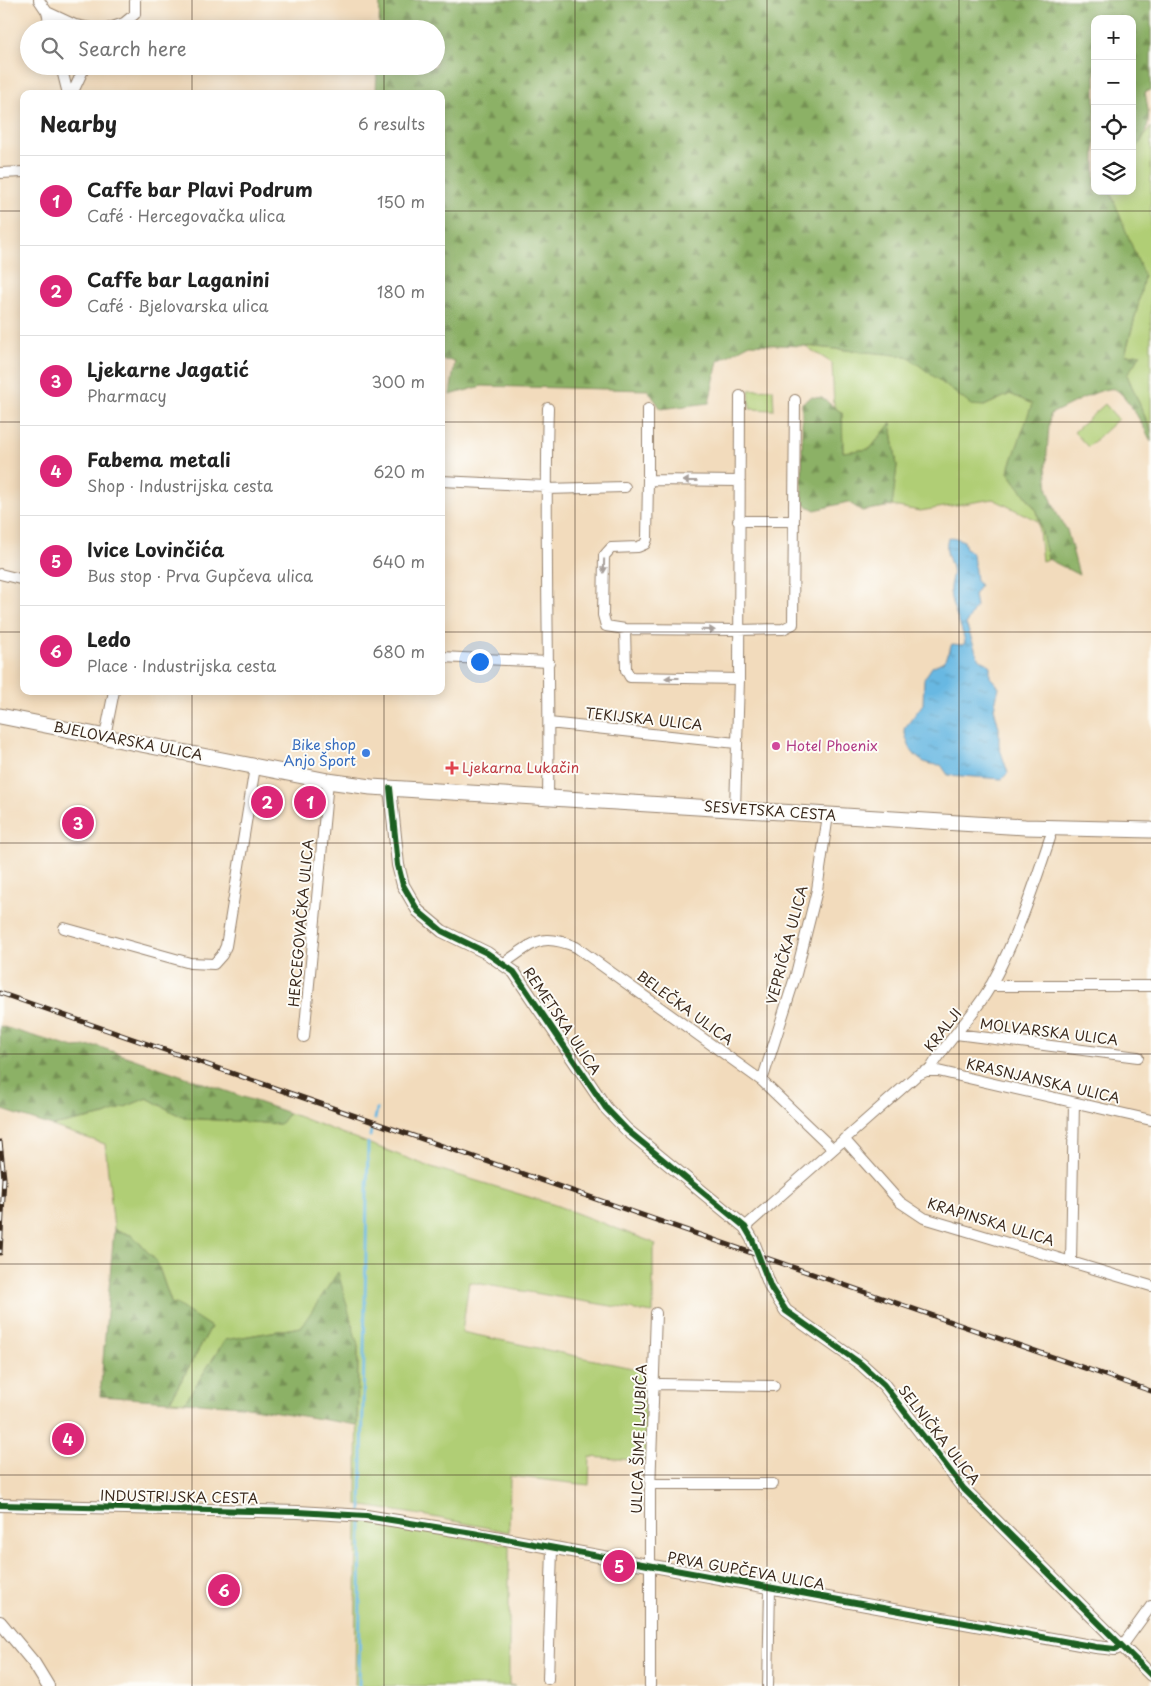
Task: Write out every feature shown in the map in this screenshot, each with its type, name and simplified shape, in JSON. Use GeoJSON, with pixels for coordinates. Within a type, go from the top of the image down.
{"type":"FeatureCollection","features":[{"type":"Feature","properties":{"kind":"main road","name":"BJELOVARSKA ULICA"},"geometry":{"type":"LineString","coordinates":[[0,716],[106,731],[255,767],[328,781],[390,788]]}},
{"type":"Feature","properties":{"kind":"main road","name":"SESVETSKA CESTA"},"geometry":{"type":"LineString","coordinates":[[390,788],[1032,827],[1151,830]]}},
{"type":"Feature","properties":{"kind":"street"},"geometry":{"type":"LineString","coordinates":[[39,0],[47,12],[49,20]]}},
{"type":"Feature","properties":{"kind":"street"},"geometry":{"type":"LineString","coordinates":[[128,20],[135,14],[135,0]]}},
{"type":"Feature","properties":{"kind":"street"},"geometry":{"type":"LineString","coordinates":[[47,12],[64,20]]}},
{"type":"Feature","properties":{"kind":"street"},"geometry":{"type":"LineString","coordinates":[[64,75],[69,90]]}},
{"type":"Feature","properties":{"kind":"street"},"geometry":{"type":"LineString","coordinates":[[72,90],[80,75]]}},
{"type":"Feature","properties":{"kind":"street"},"geometry":{"type":"LineString","coordinates":[[0,173],[20,172]]}},
{"type":"Feature","properties":{"kind":"street"},"geometry":{"type":"LineString","coordinates":[[734,809],[739,679],[738,521],[740,396]]}},
{"type":"Feature","properties":{"kind":"street"},"geometry":{"type":"LineString","coordinates":[[648,409],[647,539],[645,544],[638,547],[611,548],[604,556],[604,622],[610,628],[625,629],[783,629],[793,624],[795,400]]}},
{"type":"Feature","properties":{"kind":"street"},"geometry":{"type":"LineString","coordinates":[[548,408],[546,488],[549,662],[548,798]]}},
{"type":"Feature","properties":{"kind":"street"},"geometry":{"type":"LineString","coordinates":[[648,480],[739,481]]}},
{"type":"Feature","properties":{"kind":"street"},"geometry":{"type":"LineString","coordinates":[[445,481],[546,488],[625,487]]}},
{"type":"Feature","properties":{"kind":"street"},"geometry":{"type":"LineString","coordinates":[[738,521],[793,521]]}},
{"type":"Feature","properties":{"kind":"street"},"geometry":{"type":"LineString","coordinates":[[0,574],[20,579]]}},
{"type":"Feature","properties":{"kind":"street"},"geometry":{"type":"LineString","coordinates":[[625,629],[626,670],[630,677],[739,679]]}},
{"type":"Feature","properties":{"kind":"street"},"geometry":{"type":"LineString","coordinates":[[445,657],[549,662]]}},
{"type":"Feature","properties":{"kind":"street"},"geometry":{"type":"LineString","coordinates":[[106,731],[113,695]]}},
{"type":"Feature","properties":{"kind":"street","name":"TEKIJSKA ULICA"},"geometry":{"type":"LineString","coordinates":[[549,723],[736,743]]}},
{"type":"Feature","properties":{"kind":"street"},"geometry":{"type":"LineString","coordinates":[[64,928],[190,963],[214,964],[222,955],[226,946],[255,767]]}},
{"type":"Feature","properties":{"kind":"street","name":"HERCEGOVAČKA ULICA"},"geometry":{"type":"LineString","coordinates":[[304,1037],[328,781]]}},
{"type":"Feature","properties":{"kind":"street","name":"REMETSKA ULICA"},"geometry":{"type":"LineString","coordinates":[[390,788],[398,865],[403,886],[410,900],[426,919],[442,932],[504,963],[514,972],[606,1108],[626,1130],[745,1227]]}},
{"type":"Feature","properties":{"kind":"street","name":"VEPRIČKA ULICA"},"geometry":{"type":"LineString","coordinates":[[762,1080],[796,974],[818,890],[828,815]]}},
{"type":"Feature","properties":{"kind":"street","name":"KRALJI"},"geometry":{"type":"LineString","coordinates":[[745,1227],[916,1076],[930,1070],[973,1013],[990,986],[1029,902],[1050,838]]}},
{"type":"Feature","properties":{"kind":"street","name":"BELEČKA ULICA"},"geometry":{"type":"LineString","coordinates":[[504,963],[539,940],[548,938],[576,947],[762,1080],[833,1149]]}},
{"type":"Feature","properties":{"kind":"street"},"geometry":{"type":"LineString","coordinates":[[990,986],[1151,986]]}},
{"type":"Feature","properties":{"kind":"street","name":"MOLVARSKA ULICA"},"geometry":{"type":"LineString","coordinates":[[956,1034],[1138,1057]]}},
{"type":"Feature","properties":{"kind":"street","name":"KRASNJANSKA ULICA"},"geometry":{"type":"LineString","coordinates":[[930,1070],[1151,1120]]}},
{"type":"Feature","properties":{"kind":"street","name":"KRAPINSKA ULICA"},"geometry":{"type":"LineString","coordinates":[[1071,1261],[1074,1103]]}},
{"type":"Feature","properties":{"kind":"street","name":"KRAPINSKA ULICA"},"geometry":{"type":"LineString","coordinates":[[844,1139],[911,1210],[924,1218],[1151,1286]]}},
{"type":"Feature","properties":{"kind":"street","name":"SELNIČKA ULICA"},"geometry":{"type":"LineString","coordinates":[[745,1227],[752,1239],[771,1288],[786,1311],[861,1364],[878,1379],[964,1489],[1151,1675]]}},
{"type":"Feature","properties":{"kind":"street","name":"ULICA ŠIME LJUBIĆA"},"geometry":{"type":"LineString","coordinates":[[650,1686],[650,1484],[655,1386],[656,1313]]}},
{"type":"Feature","properties":{"kind":"street"},"geometry":{"type":"LineString","coordinates":[[655,1386],[661,1384],[774,1386]]}},
{"type":"Feature","properties":{"kind":"street"},"geometry":{"type":"LineString","coordinates":[[650,1484],[773,1484]]}},
{"type":"Feature","properties":{"kind":"street","name":"INDUSTRIJSKA CESTA"},"geometry":{"type":"LineString","coordinates":[[0,1506],[362,1515]]}},
{"type":"Feature","properties":{"kind":"street","name":"PRVA GUPČEVA ULICA"},"geometry":{"type":"LineString","coordinates":[[362,1515],[473,1533],[552,1549],[1096,1647],[1115,1649],[1122,1646]]}},
{"type":"Feature","properties":{"kind":"street"},"geometry":{"type":"LineString","coordinates":[[548,1679],[552,1549]]}},
{"type":"Feature","properties":{"kind":"street"},"geometry":{"type":"LineString","coordinates":[[768,1686],[770,1588]]}},
{"type":"Feature","properties":{"kind":"street"},"geometry":{"type":"LineString","coordinates":[[1122,1646],[1151,1606]]}},
{"type":"Feature","properties":{"kind":"street"},"geometry":{"type":"LineString","coordinates":[[0,1622],[34,1663],[48,1686]]}},
{"type":"Feature","properties":{"kind":"green space"},"geometry":{"type":"Polygon","coordinates":[[[380,0],[1151,0],[1151,90],[1145,92],[1148,125],[1136,149],[1136,15],[1091,15],[1091,195],[1112,195],[1144,276],[1125,355],[1141,354],[1127,375],[1151,431],[1151,442],[1129,404],[1119,391],[1114,389],[1092,394],[1050,414],[1046,465],[1048,491],[1057,514],[1067,530],[1079,575],[1048,559],[1037,511],[1008,472],[1032,404],[1010,394],[984,406],[971,405],[907,356],[805,346],[750,344],[718,361],[709,403],[661,409],[648,390],[482,386],[450,395],[455,361],[445,360],[445,90],[376,90],[377,75],[445,75],[445,20],[379,20],[380,0]]]}},
{"type":"Feature","properties":{"kind":"green space"},"geometry":{"type":"Polygon","coordinates":[[[1151,127],[1151,431],[1127,375],[1140,354],[1125,355],[1138,306],[1143,276],[1112,195],[1136,195],[1136,148],[1151,127]]]}},
{"type":"Feature","properties":{"kind":"green space"},"geometry":{"type":"Polygon","coordinates":[[[805,346],[907,356],[984,406],[1010,394],[1033,404],[1008,472],[1037,511],[1048,559],[1042,561],[1038,521],[993,499],[920,511],[892,506],[897,466],[891,423],[870,449],[843,452],[842,413],[834,407],[832,363],[805,346]]]}},
{"type":"Feature","properties":{"kind":"green space"},"geometry":{"type":"Polygon","coordinates":[[[773,389],[774,410],[750,409],[749,390],[773,389]]]}},
{"type":"Feature","properties":{"kind":"green space"},"geometry":{"type":"Polygon","coordinates":[[[811,397],[822,398],[842,413],[843,452],[870,449],[891,423],[897,466],[892,506],[862,511],[848,502],[815,510],[802,503],[802,403],[811,397]]]}},
{"type":"Feature","properties":{"kind":"green space"},"geometry":{"type":"Polygon","coordinates":[[[1105,404],[1118,419],[1088,447],[1074,432],[1105,404]]]}},
{"type":"Feature","properties":{"kind":"green space"},"geometry":{"type":"Polygon","coordinates":[[[0,1026],[74,1048],[97,1046],[289,1113],[280,1124],[184,1118],[147,1098],[105,1115],[52,1126],[0,1109],[0,1026]]]}},
{"type":"Feature","properties":{"kind":"green space"},"geometry":{"type":"Polygon","coordinates":[[[147,1098],[184,1118],[280,1124],[289,1113],[425,1165],[555,1205],[652,1242],[656,1245],[653,1250],[653,1313],[469,1282],[462,1332],[651,1372],[647,1461],[590,1457],[589,1485],[510,1476],[509,1532],[428,1516],[357,1505],[358,1346],[301,1327],[225,1340],[185,1402],[170,1401],[211,1327],[172,1305],[157,1262],[133,1236],[114,1229],[105,1144],[52,1126],[105,1115],[147,1098]]]}},
{"type":"Feature","properties":{"kind":"green space"},"geometry":{"type":"Polygon","coordinates":[[[114,1229],[133,1236],[157,1262],[172,1305],[176,1304],[211,1327],[170,1401],[100,1396],[114,1229]]]}},
{"type":"Feature","properties":{"kind":"green space"},"geometry":{"type":"Polygon","coordinates":[[[338,1272],[358,1346],[357,1425],[241,1406],[185,1402],[225,1340],[301,1327],[338,1272]]]}},
{"type":"Feature","properties":{"kind":"green space"},"geometry":{"type":"Polygon","coordinates":[[[357,1520],[509,1545],[509,1685],[515,1686],[355,1686],[357,1520]]]}},
{"type":"Feature","properties":{"kind":"water"},"geometry":{"type":"Polygon","coordinates":[[[953,537],[964,541],[966,548],[973,554],[976,580],[980,586],[974,595],[976,606],[966,624],[978,657],[990,666],[990,677],[999,687],[994,708],[999,728],[999,746],[1008,773],[1002,779],[948,775],[941,765],[926,763],[915,756],[904,729],[923,704],[924,679],[932,667],[944,661],[952,644],[963,645],[965,642],[952,604],[950,591],[952,568],[947,554],[947,546],[948,539],[953,537]]]}},
{"type":"Feature","properties":{"kind":"waterway"},"geometry":{"type":"LineString","coordinates":[[375,1119],[377,1109]]}},
{"type":"Feature","properties":{"kind":"waterway"},"geometry":{"type":"LineString","coordinates":[[370,1136],[371,1131]]}},
{"type":"Feature","properties":{"kind":"waterway"},"geometry":{"type":"LineString","coordinates":[[361,1512],[368,1143]]}},
{"type":"Feature","properties":{"kind":"waterway"},"geometry":{"type":"LineString","coordinates":[[359,1686],[361,1519]]}},
{"type":"Feature","properties":{"kind":"railway"},"geometry":{"type":"LineString","coordinates":[[0,993],[1151,1391]]}},
{"type":"Feature","properties":{"kind":"railway"},"geometry":{"type":"LineString","coordinates":[[0,1142],[4,1178],[0,1253]]}},
{"type":"Feature","properties":{"kind":"cycle path"},"geometry":{"type":"LineString","coordinates":[[390,788],[398,865],[403,885],[418,911],[442,931],[487,953],[514,972],[606,1108],[627,1130],[745,1227],[752,1239],[771,1288],[786,1311],[861,1364],[884,1385],[964,1489],[1151,1675]]}},
{"type":"Feature","properties":{"kind":"cycle path"},"geometry":{"type":"LineString","coordinates":[[0,1505],[298,1512],[366,1516],[473,1533],[1096,1647],[1115,1649],[1122,1646]]}},
{"type":"Feature","properties":{"kind":"place","name":"Hotel Phoenix"},"geometry":{"type":"Point","coordinates":[776,746]}},
{"type":"Feature","properties":{"kind":"place","name":"Bike shop Anjo Šport"},"geometry":{"type":"Point","coordinates":[366,753]}},
{"type":"Feature","properties":{"kind":"place","name":"Ljekarna Lukačin"},"geometry":{"type":"Point","coordinates":[452,768]}},
{"type":"Feature","properties":{"kind":"place","name":"Caffe bar Laganini"},"geometry":{"type":"Point","coordinates":[267,802]}},
{"type":"Feature","properties":{"kind":"place","name":"Caffe bar Plavi Podrum"},"geometry":{"type":"Point","coordinates":[310,802]}},
{"type":"Feature","properties":{"kind":"place","name":"Ljekarne Jagatić"},"geometry":{"type":"Point","coordinates":[78,823]}},
{"type":"Feature","properties":{"kind":"place","name":"Fabema metali"},"geometry":{"type":"Point","coordinates":[68,1439]}},
{"type":"Feature","properties":{"kind":"place","name":"Ivice Lovinčića"},"geometry":{"type":"Point","coordinates":[619,1566]}},
{"type":"Feature","properties":{"kind":"place","name":"Ledo"},"geometry":{"type":"Point","coordinates":[224,1590]}}]}
